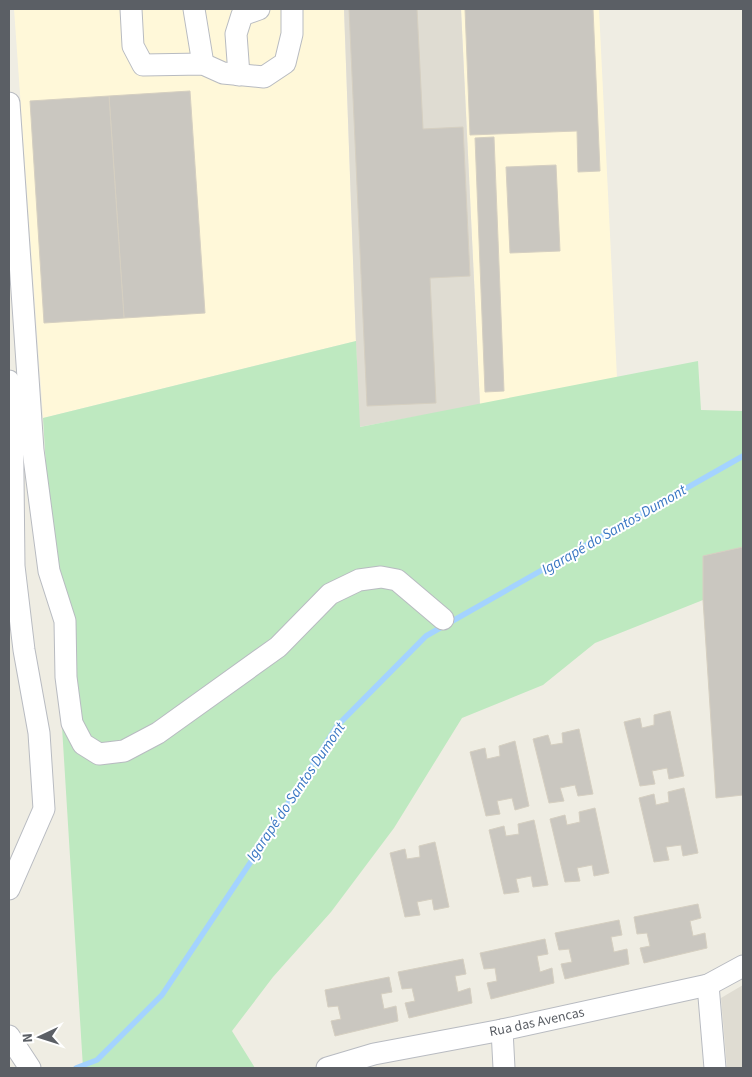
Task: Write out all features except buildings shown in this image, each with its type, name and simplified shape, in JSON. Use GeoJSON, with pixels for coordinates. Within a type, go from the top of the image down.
{"type":"FeatureCollection","features":[{"type":"Feature","properties":{"kind":"street"},"geometry":{"type":"LineString","coordinates":[[131,9],[133,46],[143,65],[203,64],[223,73],[264,77],[285,63],[292,34],[292,9]]}},
{"type":"Feature","properties":{"kind":"street"},"geometry":{"type":"LineString","coordinates":[[194,9],[203,64]]}},
{"type":"Feature","properties":{"kind":"street"},"geometry":{"type":"LineString","coordinates":[[239,75],[236,34],[242,16],[259,9]]}},
{"type":"Feature","properties":{"kind":"street"},"geometry":{"type":"LineString","coordinates":[[9,103],[33,450],[49,571],[65,621],[66,677],[72,723],[83,744],[98,754],[124,750],[158,734],[278,647],[330,594],[359,580],[381,577],[397,580],[443,619]]}},
{"type":"Feature","properties":{"kind":"street"},"geometry":{"type":"LineString","coordinates":[[9,381],[12,388],[14,566],[24,650],[39,733],[44,809],[9,889]]}},
{"type":"Feature","properties":{"kind":"street","name":"Rua das Avencas"},"geometry":{"type":"LineString","coordinates":[[327,1068],[374,1054],[502,1030],[708,985],[743,966]]}},
{"type":"Feature","properties":{"kind":"street"},"geometry":{"type":"LineString","coordinates":[[708,985],[714,1068]]}},
{"type":"Feature","properties":{"kind":"street"},"geometry":{"type":"LineString","coordinates":[[502,1030],[504,1068]]}},
{"type":"Feature","properties":{"kind":"street"},"geometry":{"type":"LineString","coordinates":[[9,1036],[30,1068]]}},
{"type":"Feature","properties":{"kind":"shaded area"},"geometry":{"type":"Polygon","coordinates":[[[14,9],[344,9],[356,341],[43,418],[14,9]]]}},
{"type":"Feature","properties":{"kind":"shaded area"},"geometry":{"type":"Polygon","coordinates":[[[344,9],[461,9],[480,405],[359,427],[344,9]]]}},
{"type":"Feature","properties":{"kind":"shaded area"},"geometry":{"type":"Polygon","coordinates":[[[461,9],[599,9],[617,378],[480,405],[461,9]]]}},
{"type":"Feature","properties":{"kind":"shaded area"},"geometry":{"type":"Polygon","coordinates":[[[743,985],[743,1068],[727,1068],[721,998],[743,985]]]}},
{"type":"Feature","properties":{"kind":"green space"},"geometry":{"type":"Polygon","coordinates":[[[356,341],[360,427],[698,361],[701,410],[743,411],[743,547],[703,556],[703,600],[595,643],[543,685],[462,718],[394,828],[331,912],[273,977],[232,1031],[255,1068],[83,1068],[43,418],[356,341]]]}},
{"type":"Feature","properties":{"kind":"waterway","name":"Igarapé do Santos Dumont"},"geometry":{"type":"LineString","coordinates":[[76,1068],[97,1060],[162,995],[254,857],[337,726],[426,636],[743,456]]}}]}
